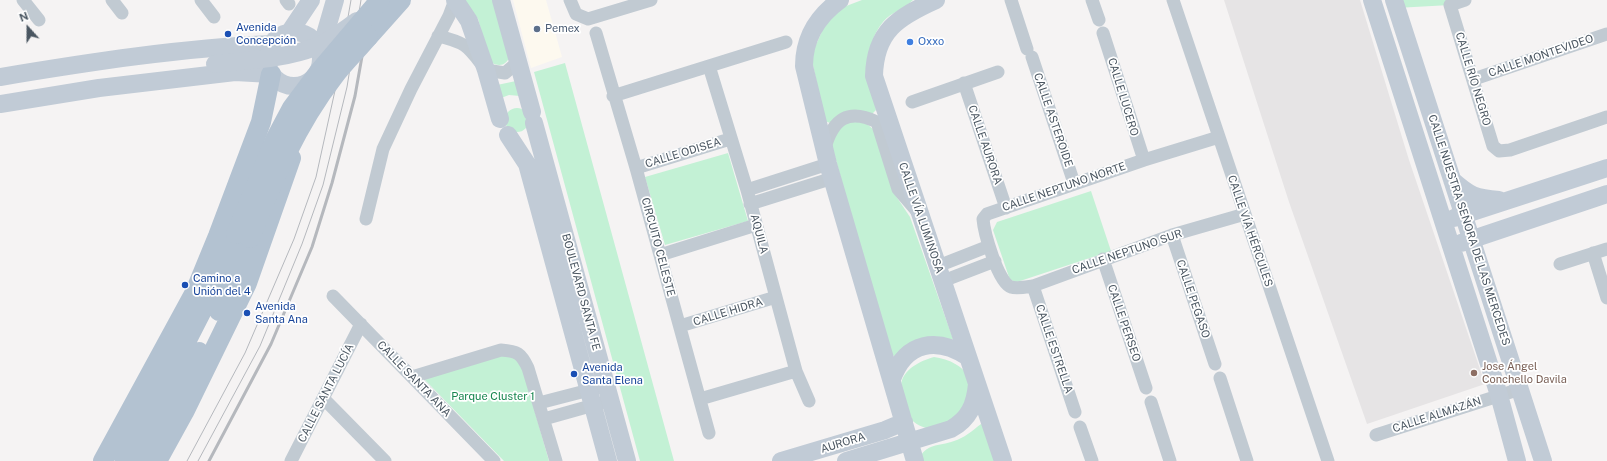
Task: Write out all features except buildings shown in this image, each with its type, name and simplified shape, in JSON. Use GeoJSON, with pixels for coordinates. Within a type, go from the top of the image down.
{"type":"FeatureCollection","features":[{"type":"Feature","properties":{"kind":"main road"},"geometry":{"type":"LineString","coordinates":[[139,461],[202,347],[230,288],[243,236],[275,140],[292,108],[319,72],[380,0]]}},
{"type":"Feature","properties":{"kind":"main road"},"geometry":{"type":"LineString","coordinates":[[125,461],[213,290],[270,188],[293,139],[334,76],[401,0]]}},
{"type":"Feature","properties":{"kind":"main road"},"geometry":{"type":"LineString","coordinates":[[103,461],[195,292],[261,122],[271,74]]}},
{"type":"Feature","properties":{"kind":"main road"},"geometry":{"type":"LineString","coordinates":[[157,461],[184,412],[247,283],[285,180],[316,75]]}},
{"type":"Feature","properties":{"kind":"street"},"geometry":{"type":"LineString","coordinates":[[23,0],[39,20]]}},
{"type":"Feature","properties":{"kind":"street"},"geometry":{"type":"LineString","coordinates":[[112,0],[122,13]]}},
{"type":"Feature","properties":{"kind":"street"},"geometry":{"type":"LineString","coordinates":[[200,0],[214,17]]}},
{"type":"Feature","properties":{"kind":"street"},"geometry":{"type":"LineString","coordinates":[[289,33],[311,0]]}},
{"type":"Feature","properties":{"kind":"street"},"geometry":{"type":"LineString","coordinates":[[320,52],[311,38],[297,32],[282,35],[272,44],[267,59],[271,74],[277,81],[294,86],[310,81],[316,75],[320,68],[320,52],[335,0]]}},
{"type":"Feature","properties":{"kind":"street"},"geometry":{"type":"LineString","coordinates":[[366,219],[383,149],[449,16],[455,0]]}},
{"type":"Feature","properties":{"kind":"street","name":"BOULEVARD SANTA FE"},"geometry":{"type":"LineString","coordinates":[[455,0],[469,22],[504,127],[527,164],[589,398],[608,461]]}},
{"type":"Feature","properties":{"kind":"street","name":"BOULEVARD SANTA FE"},"geometry":{"type":"LineString","coordinates":[[501,0],[627,461]]}},
{"type":"Feature","properties":{"kind":"street"},"geometry":{"type":"LineString","coordinates":[[570,0],[576,14],[588,19],[651,0]]}},
{"type":"Feature","properties":{"kind":"street"},"geometry":{"type":"LineString","coordinates":[[840,0],[820,18],[813,29],[804,56],[804,66],[829,164],[915,461]]}},
{"type":"Feature","properties":{"kind":"street","name":"CALLE VÍA LUMINOSA"},"geometry":{"type":"LineString","coordinates":[[936,0],[899,19],[887,31],[879,44],[874,62],[874,76],[1003,461]]}},
{"type":"Feature","properties":{"kind":"street","name":"CALLE ASTEROIDE"},"geometry":{"type":"LineString","coordinates":[[1011,0],[1074,183]]}},
{"type":"Feature","properties":{"kind":"street"},"geometry":{"type":"LineString","coordinates":[[1092,0],[1099,20]]}},
{"type":"Feature","properties":{"kind":"street","name":"CALLE VÍA HÉRCULES"},"geometry":{"type":"LineString","coordinates":[[1173,0],[1328,461]]}},
{"type":"Feature","properties":{"kind":"street","name":"CALLE NUESTRA SEÑORA DE LAS MERCEDES"},"geometry":{"type":"LineString","coordinates":[[1372,0],[1499,395],[1517,461]]}},
{"type":"Feature","properties":{"kind":"street","name":"CALLE NUESTRA SEÑORA DE LAS MERCEDES"},"geometry":{"type":"LineString","coordinates":[[1394,0],[1543,461]]}},
{"type":"Feature","properties":{"kind":"street","name":"CALLE RÍO NEGRO"},"geometry":{"type":"LineString","coordinates":[[1465,0],[1450,5],[1474,79],[1493,146],[1499,151],[1510,150],[1607,117]]}},
{"type":"Feature","properties":{"kind":"street"},"geometry":{"type":"LineString","coordinates":[[0,93],[215,64],[279,57],[315,47],[335,37],[366,15]]}},
{"type":"Feature","properties":{"kind":"street","name":"CIRCUITO CELESTE"},"geometry":{"type":"LineString","coordinates":[[596,33],[613,96],[636,168],[709,433]]}},
{"type":"Feature","properties":{"kind":"street","name":"CALLE LUCERO"},"geometry":{"type":"LineString","coordinates":[[1103,33],[1144,160]]}},
{"type":"Feature","properties":{"kind":"street","name":"CALLE MONTEVIDEO"},"geometry":{"type":"LineString","coordinates":[[1474,79],[1607,34]]}},
{"type":"Feature","properties":{"kind":"street"},"geometry":{"type":"LineString","coordinates":[[438,36],[454,40],[468,46],[486,70],[505,73],[518,62]]}},
{"type":"Feature","properties":{"kind":"street"},"geometry":{"type":"LineString","coordinates":[[613,96],[786,42]]}},
{"type":"Feature","properties":{"kind":"street"},"geometry":{"type":"LineString","coordinates":[[0,77],[62,67],[225,46],[272,44]]}},
{"type":"Feature","properties":{"kind":"street","name":"AQUILA"},"geometry":{"type":"LineString","coordinates":[[709,66],[730,139],[747,190],[796,371],[809,401]]}},
{"type":"Feature","properties":{"kind":"street"},"geometry":{"type":"LineString","coordinates":[[0,104],[99,88],[235,72],[271,74]]}},
{"type":"Feature","properties":{"kind":"street"},"geometry":{"type":"LineString","coordinates":[[912,102],[998,72]]}},
{"type":"Feature","properties":{"kind":"street","name":"CALLE AURORA"},"geometry":{"type":"LineString","coordinates":[[964,83],[1006,208]]}},
{"type":"Feature","properties":{"kind":"street"},"geometry":{"type":"LineString","coordinates":[[513,104],[524,105],[533,118],[532,129],[524,136],[519,138],[504,127],[504,109],[513,104]]}},
{"type":"Feature","properties":{"kind":"street"},"geometry":{"type":"LineString","coordinates":[[829,164],[828,135],[833,127],[849,116],[859,116],[877,122],[898,189],[920,214]]}},
{"type":"Feature","properties":{"kind":"street","name":"CALLE NEPTUNO NORTE"},"geometry":{"type":"LineString","coordinates":[[1010,287],[1004,283],[989,246],[983,219],[987,214],[1074,183],[1219,137]]}},
{"type":"Feature","properties":{"kind":"street","name":"CALLE ODISEA"},"geometry":{"type":"LineString","coordinates":[[636,168],[730,139]]}},
{"type":"Feature","properties":{"kind":"street"},"geometry":{"type":"LineString","coordinates":[[747,190],[829,164]]}},
{"type":"Feature","properties":{"kind":"street"},"geometry":{"type":"LineString","coordinates":[[750,204],[829,164]]}},
{"type":"Feature","properties":{"kind":"street"},"geometry":{"type":"LineString","coordinates":[[1443,222],[1502,201],[1607,168]]}},
{"type":"Feature","properties":{"kind":"street"},"geometry":{"type":"LineString","coordinates":[[1452,180],[1478,199],[1502,201]]}},
{"type":"Feature","properties":{"kind":"street"},"geometry":{"type":"LineString","coordinates":[[1451,247],[1607,194]]}},
{"type":"Feature","properties":{"kind":"street","name":"CALLE NEPTUNO SUR"},"geometry":{"type":"LineString","coordinates":[[1010,287],[1033,286],[1102,259],[1172,235],[1245,214]]}},
{"type":"Feature","properties":{"kind":"street"},"geometry":{"type":"LineString","coordinates":[[660,255],[756,225]]}},
{"type":"Feature","properties":{"kind":"street"},"geometry":{"type":"LineString","coordinates":[[1480,266],[1488,250],[1504,228]]}},
{"type":"Feature","properties":{"kind":"street","name":"CALLE PEGASO"},"geometry":{"type":"LineString","coordinates":[[1172,235],[1215,364]]}},
{"type":"Feature","properties":{"kind":"street"},"geometry":{"type":"LineString","coordinates":[[940,274],[989,246]]}},
{"type":"Feature","properties":{"kind":"street"},"geometry":{"type":"LineString","coordinates":[[1560,264],[1607,249]]}},
{"type":"Feature","properties":{"kind":"street"},"geometry":{"type":"LineString","coordinates":[[1593,253],[1607,298]]}},
{"type":"Feature","properties":{"kind":"street","name":"CALLE PERSEO"},"geometry":{"type":"LineString","coordinates":[[1102,259],[1146,388]]}},
{"type":"Feature","properties":{"kind":"street"},"geometry":{"type":"LineString","coordinates":[[940,274],[995,261]]}},
{"type":"Feature","properties":{"kind":"street","name":"CALLE ESTRELLA"},"geometry":{"type":"LineString","coordinates":[[1033,286],[1075,412]]}},
{"type":"Feature","properties":{"kind":"street","name":"CALLE SANTA ANA"},"geometry":{"type":"LineString","coordinates":[[333,296],[494,461]]}},
{"type":"Feature","properties":{"kind":"street","name":"CALLE HIDRA"},"geometry":{"type":"LineString","coordinates":[[680,326],[776,297]]}},
{"type":"Feature","properties":{"kind":"street","name":"CALLE SANTA LUCÍA"},"geometry":{"type":"LineString","coordinates":[[291,461],[361,324]]}},
{"type":"Feature","properties":{"kind":"street"},"geometry":{"type":"LineString","coordinates":[[892,379],[904,357],[918,348],[933,345],[944,345],[968,358]]}},
{"type":"Feature","properties":{"kind":"street"},"geometry":{"type":"LineString","coordinates":[[412,377],[501,350],[513,351],[523,357],[540,403],[556,461]]}},
{"type":"Feature","properties":{"kind":"street"},"geometry":{"type":"LineString","coordinates":[[700,399],[796,371]]}},
{"type":"Feature","properties":{"kind":"street"},"geometry":{"type":"LineString","coordinates":[[1220,378],[1247,461]]}},
{"type":"Feature","properties":{"kind":"street"},"geometry":{"type":"LineString","coordinates":[[909,441],[942,433],[962,423],[974,403],[978,384]]}},
{"type":"Feature","properties":{"kind":"street","name":"CALLE ALMAZÁN"},"geometry":{"type":"LineString","coordinates":[[1376,434],[1499,395],[1520,390]]}},
{"type":"Feature","properties":{"kind":"street"},"geometry":{"type":"LineString","coordinates":[[540,403],[589,398],[608,393]]}},
{"type":"Feature","properties":{"kind":"street"},"geometry":{"type":"LineString","coordinates":[[323,398],[385,461]]}},
{"type":"Feature","properties":{"kind":"street"},"geometry":{"type":"LineString","coordinates":[[544,419],[589,398]]}},
{"type":"Feature","properties":{"kind":"street"},"geometry":{"type":"LineString","coordinates":[[1151,402],[1170,461]]}},
{"type":"Feature","properties":{"kind":"street","name":"AURORA"},"geometry":{"type":"LineString","coordinates":[[781,461],[885,430],[904,422]]}},
{"type":"Feature","properties":{"kind":"street"},"geometry":{"type":"LineString","coordinates":[[1080,427],[1092,461]]}},
{"type":"Feature","properties":{"kind":"street","name":"AURORA"},"geometry":{"type":"LineString","coordinates":[[846,461],[909,441]]}},
{"type":"Feature","properties":{"kind":"shaded area","name":"Pemex"},"geometry":{"type":"Polygon","coordinates":[[[513,0],[546,0],[562,57],[531,68],[513,0]]]}},
{"type":"Feature","properties":{"kind":"shaded area"},"geometry":{"type":"Polygon","coordinates":[[[1224,0],[1360,0],[1409,160],[1485,384],[1367,424],[1289,202],[1224,0]]]}},
{"type":"Feature","properties":{"kind":"green space"},"geometry":{"type":"Polygon","coordinates":[[[465,0],[495,0],[510,56],[504,64],[496,65],[490,62],[478,19],[465,0]]]}},
{"type":"Feature","properties":{"kind":"green space"},"geometry":{"type":"Polygon","coordinates":[[[862,0],[913,0],[883,22],[876,32],[872,43],[870,64],[876,110],[872,114],[830,123],[825,121],[811,56],[827,20],[841,8],[862,0]]]}},
{"type":"Feature","properties":{"kind":"green space"},"geometry":{"type":"Polygon","coordinates":[[[1394,0],[1465,0],[1450,5],[1396,8],[1394,0]]]}},
{"type":"Feature","properties":{"kind":"green space"},"geometry":{"type":"Polygon","coordinates":[[[565,63],[674,461],[640,461],[534,72],[565,63]]]}},
{"type":"Feature","properties":{"kind":"green space"},"geometry":{"type":"Polygon","coordinates":[[[516,81],[520,96],[509,95],[501,98],[497,85],[516,81]]]}},
{"type":"Feature","properties":{"kind":"green space"},"geometry":{"type":"Polygon","coordinates":[[[517,108],[525,112],[529,120],[525,128],[517,132],[509,128],[505,120],[509,112],[517,108]]]}},
{"type":"Feature","properties":{"kind":"green space"},"geometry":{"type":"Polygon","coordinates":[[[855,120],[865,122],[875,131],[894,193],[910,217],[953,339],[949,343],[897,357],[889,354],[831,142],[842,124],[855,120]]]}},
{"type":"Feature","properties":{"kind":"green space"},"geometry":{"type":"Polygon","coordinates":[[[728,153],[748,221],[665,245],[645,177],[728,153]]]}},
{"type":"Feature","properties":{"kind":"green space"},"geometry":{"type":"Polygon","coordinates":[[[1091,191],[1111,251],[1017,282],[1010,280],[993,230],[997,222],[1091,191]]]}},
{"type":"Feature","properties":{"kind":"green space","name":"Parque Cluster 1"},"geometry":{"type":"Polygon","coordinates":[[[499,356],[512,356],[521,363],[549,461],[504,461],[424,379],[499,356]]]}},
{"type":"Feature","properties":{"kind":"green space"},"geometry":{"type":"Polygon","coordinates":[[[934,357],[956,364],[961,368],[968,377],[970,386],[968,400],[963,416],[943,426],[931,429],[919,425],[910,418],[901,385],[905,374],[913,366],[934,357]]]}},
{"type":"Feature","properties":{"kind":"green space"},"geometry":{"type":"Polygon","coordinates":[[[981,424],[987,429],[998,461],[918,461],[921,455],[929,448],[958,440],[981,424]]]}},
{"type":"Feature","properties":{"kind":"tram line"},"geometry":{"type":"LineString","coordinates":[[187,461],[245,353],[294,239],[316,177],[336,86],[351,0]]}},
{"type":"Feature","properties":{"kind":"tram line"},"geometry":{"type":"LineString","coordinates":[[198,461],[260,346],[302,244],[323,185],[347,87],[361,0]]}},
{"type":"Feature","properties":{"kind":"railway"},"geometry":{"type":"LineString","coordinates":[[209,461],[271,344],[312,247],[332,183],[355,96],[372,0]]}},
{"type":"Feature","properties":{"kind":"place","name":"Pemex"},"geometry":{"type":"Point","coordinates":[537,29]}},
{"type":"Feature","properties":{"kind":"place","name":"Avenida Concepción"},"geometry":{"type":"Point","coordinates":[228,34]}},
{"type":"Feature","properties":{"kind":"place","name":"Oxxo"},"geometry":{"type":"Point","coordinates":[910,42]}},
{"type":"Feature","properties":{"kind":"place","name":"Camino a Unión del 4"},"geometry":{"type":"Point","coordinates":[185,285]}},
{"type":"Feature","properties":{"kind":"place","name":"Avenida Santa Ana"},"geometry":{"type":"Point","coordinates":[247,313]}},
{"type":"Feature","properties":{"kind":"place","name":"Jose Ángel Conchello Davila"},"geometry":{"type":"Point","coordinates":[1474,373]}},
{"type":"Feature","properties":{"kind":"place","name":"Avenida Santa Elena"},"geometry":{"type":"Point","coordinates":[574,374]}}]}
